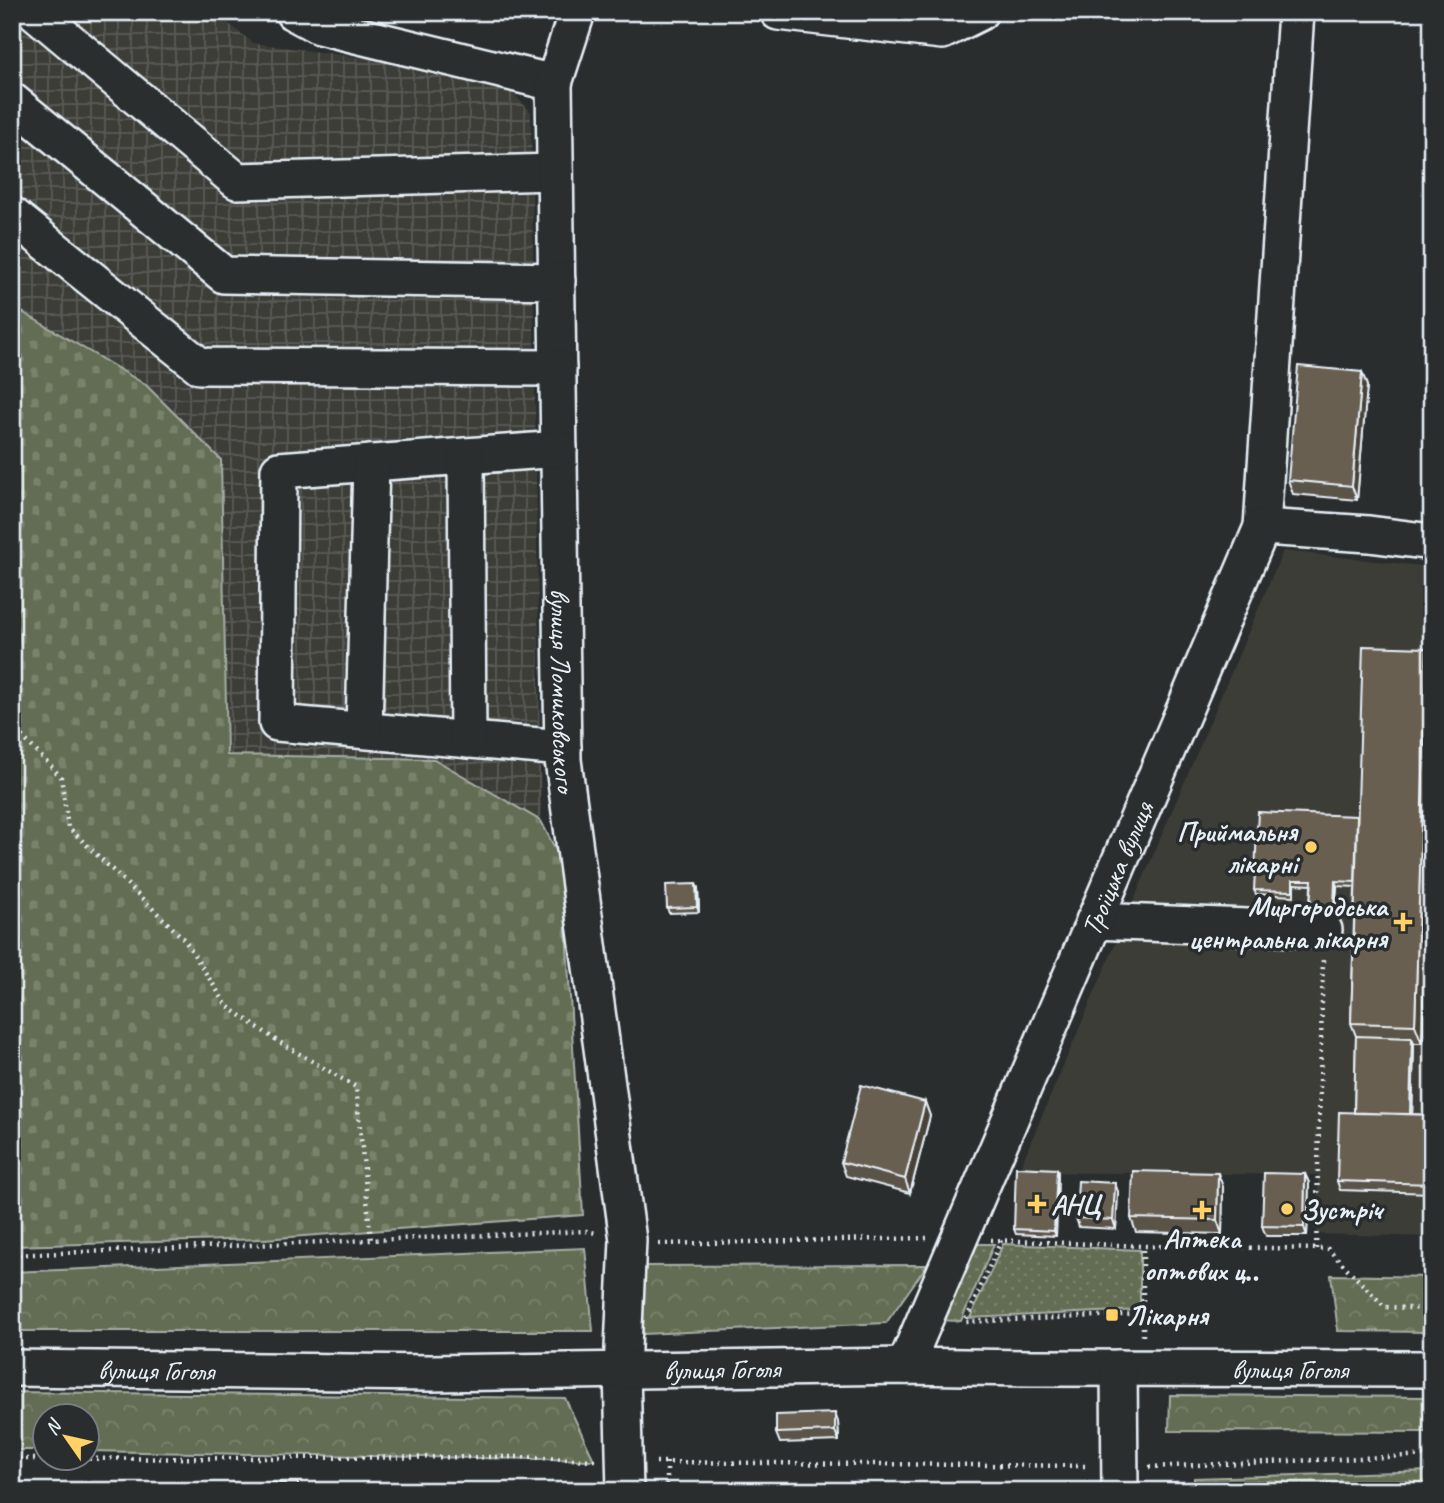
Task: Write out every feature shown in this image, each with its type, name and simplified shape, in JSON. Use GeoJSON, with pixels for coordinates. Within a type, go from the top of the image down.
{"type":"FeatureCollection","features":[{"type":"Feature","properties":{"kind":"street"},"geometry":{"type":"LineString","coordinates":[[35,12],[237,181],[555,172]]}},
{"type":"Feature","properties":{"kind":"street","name":"вулиця Ломиковського"},"geometry":{"type":"LineString","coordinates":[[577,12],[554,83],[563,760],[628,1240],[622,1370],[625,1476]]}},
{"type":"Feature","properties":{"kind":"street"},"geometry":{"type":"LineString","coordinates":[[778,12],[942,31],[980,12]]}},
{"type":"Feature","properties":{"kind":"street","name":"Троїцька вулиця"},"geometry":{"type":"LineString","coordinates":[[905,1366],[1262,527],[1296,12]]}},
{"type":"Feature","properties":{"kind":"street"},"geometry":{"type":"LineString","coordinates":[[312,17],[554,83]]}},
{"type":"Feature","properties":{"kind":"street"},"geometry":{"type":"LineString","coordinates":[[12,101],[224,275],[556,281]]}},
{"type":"Feature","properties":{"kind":"street"},"geometry":{"type":"LineString","coordinates":[[12,215],[200,366],[558,369]]}},
{"type":"Feature","properties":{"kind":"street"},"geometry":{"type":"LineString","coordinates":[[559,449],[279,470],[277,723],[563,748]]}},
{"type":"Feature","properties":{"kind":"street"},"geometry":{"type":"LineString","coordinates":[[466,456],[468,740]]}},
{"type":"Feature","properties":{"kind":"street"},"geometry":{"type":"LineString","coordinates":[[364,730],[371,463]]}},
{"type":"Feature","properties":{"kind":"street"},"geometry":{"type":"LineString","coordinates":[[1262,527],[1369,534],[1432,542]]}},
{"type":"Feature","properties":{"kind":"street"},"geometry":{"type":"LineString","coordinates":[[1094,921],[1324,930]]}},
{"type":"Feature","properties":{"kind":"street","name":"вулиця Гоголя"},"geometry":{"type":"LineString","coordinates":[[12,1368],[430,1373],[905,1366],[1432,1369]]}},
{"type":"Feature","properties":{"kind":"street"},"geometry":{"type":"LineString","coordinates":[[1119,1368],[1120,1479]]}},
{"type":"Feature","properties":{"kind":"path"},"geometry":{"type":"LineString","coordinates":[[12,726],[61,777],[68,827],[184,939],[227,1006],[276,1040],[356,1087],[371,1241]]}},
{"type":"Feature","properties":{"kind":"path"},"geometry":{"type":"LineString","coordinates":[[1317,1249],[1324,930]]}},
{"type":"Feature","properties":{"kind":"path"},"geometry":{"type":"LineString","coordinates":[[12,1255],[586,1231],[650,1245],[958,1238],[1143,1246],[1317,1249],[1328,1250],[1385,1307],[1432,1309]]}},
{"type":"Feature","properties":{"kind":"path"},"geometry":{"type":"LineString","coordinates":[[1001,1240],[965,1322],[1143,1314]]}},
{"type":"Feature","properties":{"kind":"path"},"geometry":{"type":"LineString","coordinates":[[12,1458],[516,1457],[625,1476],[667,1462],[1120,1479],[1432,1455]]}},
{"type":"Feature","properties":{"kind":"path"},"geometry":{"type":"LineString","coordinates":[[667,1462],[667,1491]]}},
{"type":"Feature","properties":{"kind":"shaded area"},"geometry":{"type":"Polygon","coordinates":[[[12,12],[214,12],[253,43],[497,76],[531,112],[541,821],[434,759],[227,755],[221,460],[146,385],[12,306],[12,12]]]}},
{"type":"Feature","properties":{"kind":"shaded area"},"geometry":{"type":"Polygon","coordinates":[[[1283,551],[1432,567],[1432,1237],[1317,1234],[1318,1175],[1018,1172],[1283,551]]]}},
{"type":"Feature","properties":{"kind":"green space"},"geometry":{"type":"Polygon","coordinates":[[[12,306],[146,385],[221,460],[227,755],[434,759],[541,821],[562,862],[583,1215],[264,1239],[12,1246],[12,306]]]}},
{"type":"Feature","properties":{"kind":"green space"},"geometry":{"type":"Polygon","coordinates":[[[965,1244],[994,1244],[961,1321],[933,1320],[965,1244]]]}},
{"type":"Feature","properties":{"kind":"green space"},"geometry":{"type":"Polygon","coordinates":[[[1003,1244],[1140,1250],[1140,1310],[970,1318],[1003,1244]]]}},
{"type":"Feature","properties":{"kind":"green space"},"geometry":{"type":"Polygon","coordinates":[[[585,1248],[593,1331],[12,1331],[12,1272],[585,1248]]]}},
{"type":"Feature","properties":{"kind":"green space"},"geometry":{"type":"Polygon","coordinates":[[[927,1265],[886,1323],[643,1334],[644,1266],[927,1265]]]}},
{"type":"Feature","properties":{"kind":"green space"},"geometry":{"type":"Polygon","coordinates":[[[1331,1275],[1432,1277],[1432,1332],[1338,1331],[1331,1275]]]}},
{"type":"Feature","properties":{"kind":"green space"},"geometry":{"type":"Polygon","coordinates":[[[12,1392],[565,1398],[594,1460],[102,1451],[102,1402],[32,1402],[32,1450],[12,1450],[12,1392]]]}},
{"type":"Feature","properties":{"kind":"green space"},"geometry":{"type":"Polygon","coordinates":[[[1170,1395],[1432,1397],[1432,1432],[1169,1431],[1170,1395]]]}},
{"type":"Feature","properties":{"kind":"green space"},"geometry":{"type":"Polygon","coordinates":[[[1432,1471],[1432,1491],[1194,1491],[1194,1478],[1432,1471]]]}},
{"type":"Feature","properties":{"kind":"building"},"geometry":{"type":"Polygon","coordinates":[[[1298,366],[1362,372],[1352,486],[1288,480],[1298,366]]]}},
{"type":"Feature","properties":{"kind":"building"},"geometry":{"type":"Polygon","coordinates":[[[1363,646],[1427,648],[1415,1025],[1351,1023],[1363,646]]]}},
{"type":"Feature","properties":{"kind":"building","name":"Приймальня лікарні"},"geometry":{"type":"Polygon","coordinates":[[[1258,812],[1357,816],[1355,882],[1335,881],[1334,908],[1310,906],[1312,880],[1293,880],[1293,891],[1254,890],[1258,812]]]}},
{"type":"Feature","properties":{"kind":"building"},"geometry":{"type":"Polygon","coordinates":[[[696,884],[697,907],[667,908],[666,885],[696,884]]]}},
{"type":"Feature","properties":{"kind":"building"},"geometry":{"type":"Polygon","coordinates":[[[1356,1036],[1412,1038],[1410,1114],[1354,1113],[1356,1036]]]}},
{"type":"Feature","properties":{"kind":"building"},"geometry":{"type":"Polygon","coordinates":[[[861,1085],[925,1102],[905,1179],[841,1162],[861,1085]]]}},
{"type":"Feature","properties":{"kind":"building"},"geometry":{"type":"Polygon","coordinates":[[[1339,1112],[1432,1115],[1432,1184],[1337,1181],[1339,1112]]]}},
{"type":"Feature","properties":{"kind":"building","name":"АНЦ"},"geometry":{"type":"Polygon","coordinates":[[[1016,1167],[1057,1169],[1054,1231],[1014,1229],[1016,1167]]]}},
{"type":"Feature","properties":{"kind":"building"},"geometry":{"type":"Polygon","coordinates":[[[1133,1171],[1218,1173],[1217,1220],[1131,1218],[1133,1171]]]}},
{"type":"Feature","properties":{"kind":"building","name":"Зустріч"},"geometry":{"type":"Polygon","coordinates":[[[1264,1173],[1305,1174],[1304,1227],[1262,1226],[1264,1173]]]}},
{"type":"Feature","properties":{"kind":"building"},"geometry":{"type":"Polygon","coordinates":[[[1078,1181],[1115,1183],[1113,1220],[1076,1218],[1078,1181]]]}},
{"type":"Feature","properties":{"kind":"building"},"geometry":{"type":"Polygon","coordinates":[[[835,1413],[835,1431],[776,1433],[776,1415],[835,1413]]]}},
{"type":"Feature","properties":{"kind":"building"},"geometry":{"type":"Polygon","coordinates":[[[233,1483],[298,1483],[298,1491],[233,1491],[233,1483]]]}},
{"type":"Feature","properties":{"kind":"building"},"geometry":{"type":"Polygon","coordinates":[[[122,1487],[122,1491],[85,1491],[85,1489],[122,1487]]]}},
{"type":"Feature","properties":{"kind":"place","name":"Приймальня лікарні"},"geometry":{"type":"Point","coordinates":[1311,847]}},
{"type":"Feature","properties":{"kind":"place","name":"Миргородська центральна лікарня"},"geometry":{"type":"Point","coordinates":[1403,922]}},
{"type":"Feature","properties":{"kind":"place","name":"АНЦ"},"geometry":{"type":"Point","coordinates":[1037,1204]}},
{"type":"Feature","properties":{"kind":"place","name":"Зустріч"},"geometry":{"type":"Point","coordinates":[1287,1209]}},
{"type":"Feature","properties":{"kind":"place","name":"Аптека оптових ц‥"},"geometry":{"type":"Point","coordinates":[1202,1210]}},
{"type":"Feature","properties":{"kind":"place","name":"Лікарня"},"geometry":{"type":"Point","coordinates":[1112,1315]}}]}
